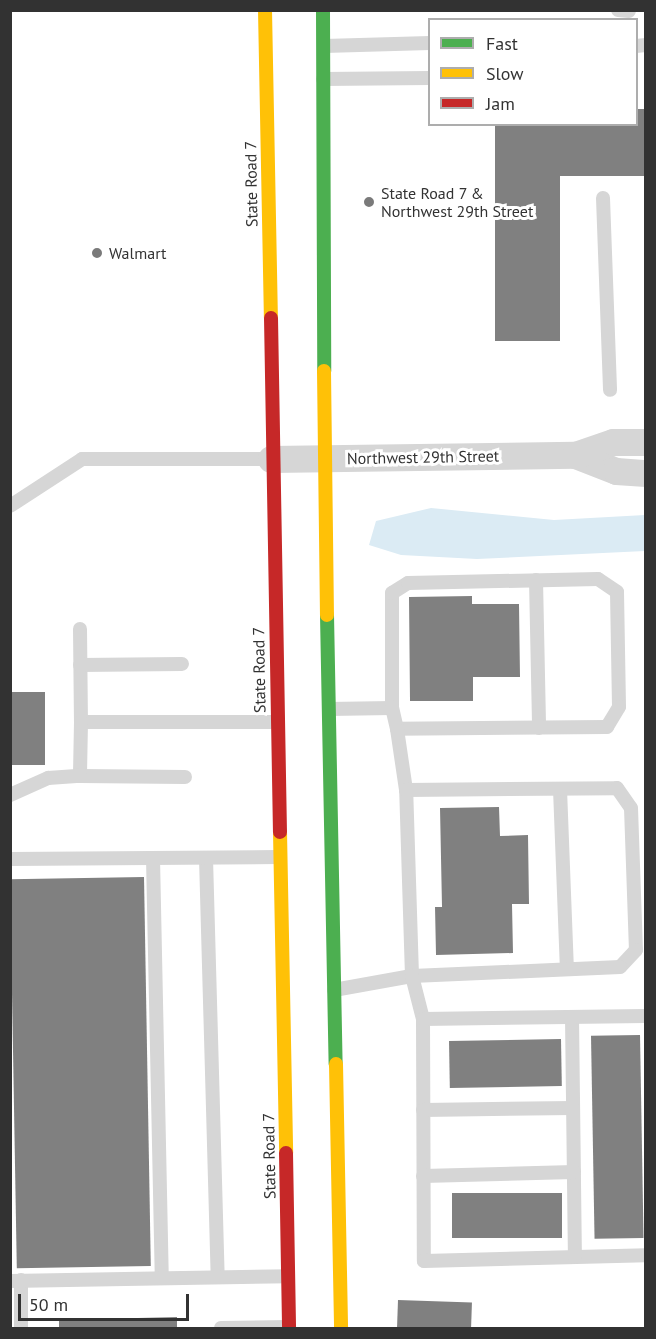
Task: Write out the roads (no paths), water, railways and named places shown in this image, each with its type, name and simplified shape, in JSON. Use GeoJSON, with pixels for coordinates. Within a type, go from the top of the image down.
{"type":"FeatureCollection","features":[{"type":"Feature","properties":{"kind":"main road","name":"State Road 7"},"geometry":{"type":"LineString","coordinates":[[265,10],[271,459],[289,1328]]}},
{"type":"Feature","properties":{"kind":"main road"},"geometry":{"type":"LineString","coordinates":[[323,10],[324,458],[341,1329]]}},
{"type":"Feature","properties":{"kind":"street","name":"Northwest 29th Street"},"geometry":{"type":"LineString","coordinates":[[271,459],[575,455],[613,442],[645,442]]}},
{"type":"Feature","properties":{"kind":"street","name":"Northwest 29th Street"},"geometry":{"type":"LineString","coordinates":[[575,455],[616,471],[645,473]]}},
{"type":"Feature","properties":{"kind":"lane"},"geometry":{"type":"LineString","coordinates":[[618,10],[629,11]]}},
{"type":"Feature","properties":{"kind":"lane"},"geometry":{"type":"LineString","coordinates":[[323,46],[428,43]]}},
{"type":"Feature","properties":{"kind":"lane"},"geometry":{"type":"LineString","coordinates":[[323,79],[428,78]]}},
{"type":"Feature","properties":{"kind":"lane"},"geometry":{"type":"LineString","coordinates":[[603,198],[610,390]]}},
{"type":"Feature","properties":{"kind":"lane"},"geometry":{"type":"LineString","coordinates":[[10,506],[82,459],[271,459]]}},
{"type":"Feature","properties":{"kind":"lane"},"geometry":{"type":"LineString","coordinates":[[397,729],[607,727],[619,707],[617,592],[598,579],[408,583],[392,593],[392,708],[406,790],[412,976],[423,1019],[424,1262],[645,1255]]}},
{"type":"Feature","properties":{"kind":"lane"},"geometry":{"type":"LineString","coordinates":[[536,580],[539,728]]}},
{"type":"Feature","properties":{"kind":"lane"},"geometry":{"type":"LineString","coordinates":[[80,629],[80,776]]}},
{"type":"Feature","properties":{"kind":"lane"},"geometry":{"type":"LineString","coordinates":[[81,665],[182,664]]}},
{"type":"Feature","properties":{"kind":"lane"},"geometry":{"type":"LineString","coordinates":[[329,709],[392,708]]}},
{"type":"Feature","properties":{"kind":"lane"},"geometry":{"type":"LineString","coordinates":[[81,722],[276,722]]}},
{"type":"Feature","properties":{"kind":"lane"},"geometry":{"type":"LineString","coordinates":[[10,795],[48,778],[185,777]]}},
{"type":"Feature","properties":{"kind":"lane"},"geometry":{"type":"LineString","coordinates":[[334,990],[412,976],[620,967],[636,950],[631,808],[617,788],[406,790]]}},
{"type":"Feature","properties":{"kind":"lane"},"geometry":{"type":"LineString","coordinates":[[560,789],[567,969]]}},
{"type":"Feature","properties":{"kind":"lane"},"geometry":{"type":"LineString","coordinates":[[10,859],[279,857]]}},
{"type":"Feature","properties":{"kind":"lane"},"geometry":{"type":"LineString","coordinates":[[153,858],[162,1277]]}},
{"type":"Feature","properties":{"kind":"lane"},"geometry":{"type":"LineString","coordinates":[[206,858],[218,1275]]}},
{"type":"Feature","properties":{"kind":"lane"},"geometry":{"type":"LineString","coordinates":[[423,1019],[645,1016]]}},
{"type":"Feature","properties":{"kind":"lane"},"geometry":{"type":"LineString","coordinates":[[572,1017],[575,1257]]}},
{"type":"Feature","properties":{"kind":"lane"},"geometry":{"type":"LineString","coordinates":[[423,1110],[573,1108]]}},
{"type":"Feature","properties":{"kind":"lane"},"geometry":{"type":"LineString","coordinates":[[423,1176],[574,1172]]}},
{"type":"Feature","properties":{"kind":"lane"},"geometry":{"type":"LineString","coordinates":[[21,1329],[16,1281],[218,1275],[288,1276]]}},
{"type":"Feature","properties":{"kind":"lane"},"geometry":{"type":"LineString","coordinates":[[221,1329],[289,1328]]}},
{"type":"Feature","properties":{"kind":"place","name":"State Road 7 & Northwest 29th Street"},"geometry":{"type":"Point","coordinates":[369,202]}},
{"type":"Feature","properties":{"kind":"place","name":"Walmart"},"geometry":{"type":"Point","coordinates":[97,253]}}]}
